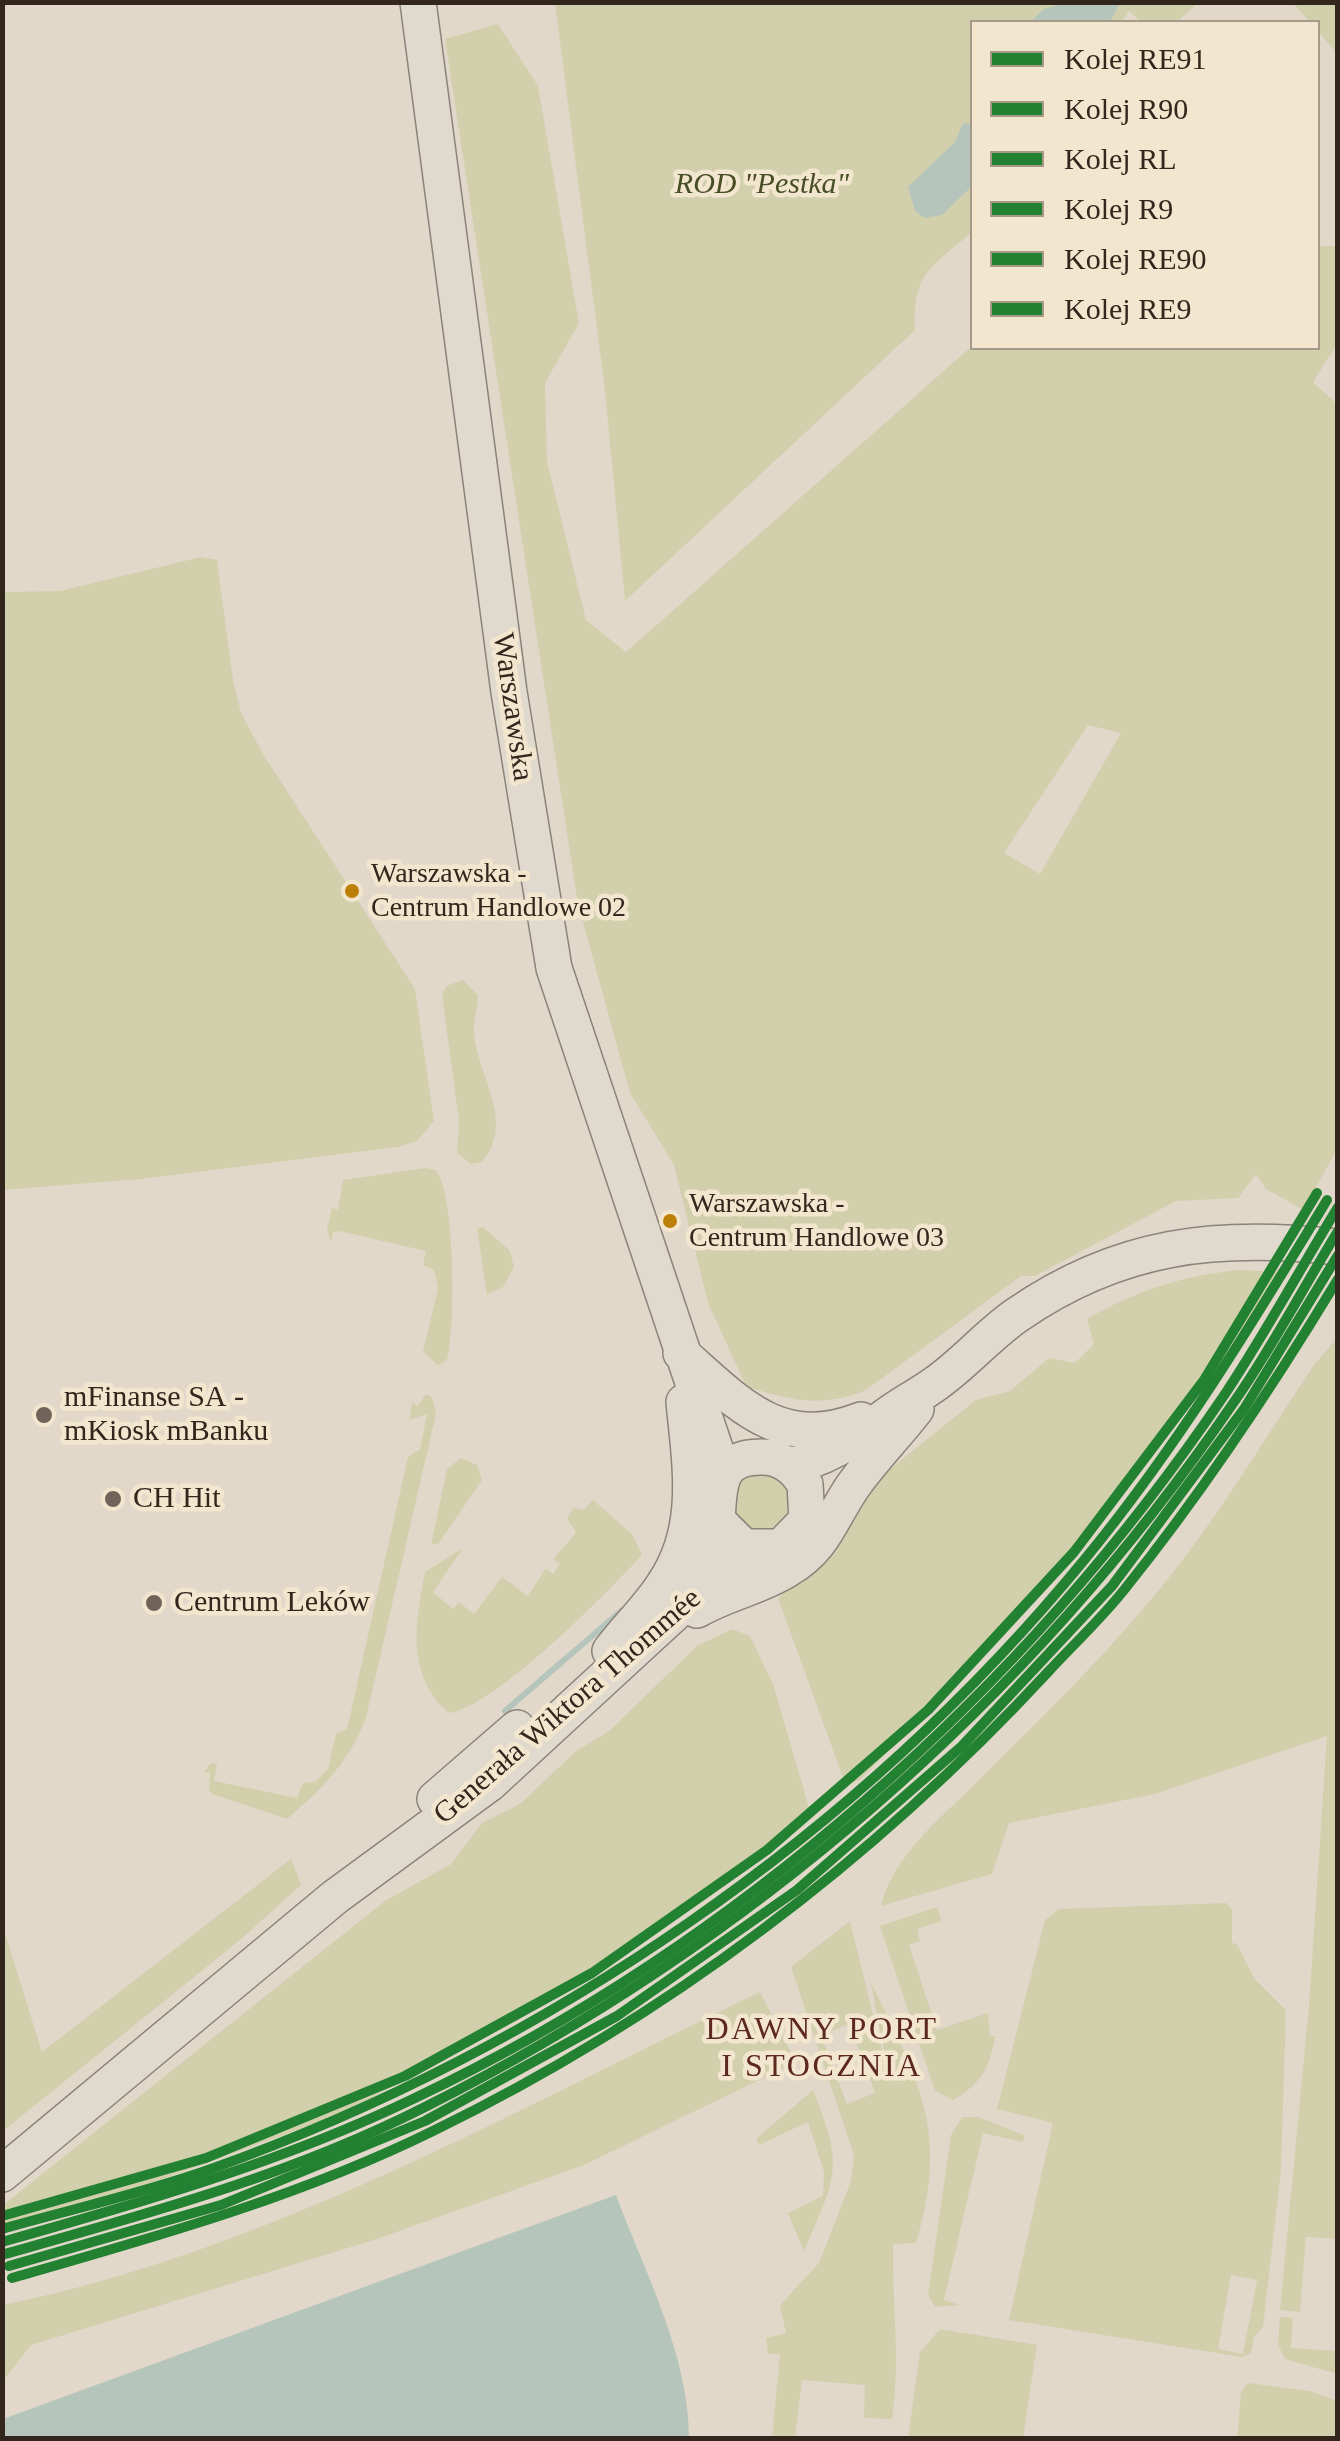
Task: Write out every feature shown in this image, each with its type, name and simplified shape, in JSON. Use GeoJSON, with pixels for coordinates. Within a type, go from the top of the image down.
{"type":"FeatureCollection","features":[{"type":"Feature","properties":{"kind":"main road","name":"Warszawska"},"geometry":{"type":"LineString","coordinates":[[418,2],[509,692],[554,968],[724,1475]]}},
{"type":"Feature","properties":{"kind":"main road","name":"Warszawska"},"geometry":{"type":"LineString","coordinates":[[423,44],[426,2]]}},
{"type":"Feature","properties":{"kind":"main road"},"geometry":{"type":"LineString","coordinates":[[809,1496],[1016,1316],[1085,1276],[1127,1258],[1224,1241],[1338,1246]]}},
{"type":"Feature","properties":{"kind":"main road","name":"Warszawska"},"geometry":{"type":"LineString","coordinates":[[680,1352],[755,1457]]}},
{"type":"Feature","properties":{"kind":"main road"},"geometry":{"type":"LineString","coordinates":[[680,1352],[745,1410],[778,1426],[811,1431],[841,1428],[917,1400]]}},
{"type":"Feature","properties":{"kind":"main road"},"geometry":{"type":"LineString","coordinates":[[610,1652],[666,1583],[689,1518],[690,1450],[680,1352]]}},
{"type":"Feature","properties":{"kind":"main road"},"geometry":{"type":"LineString","coordinates":[[790,1465],[809,1496],[807,1520],[792,1541],[769,1551],[751,1550],[733,1541],[718,1521],[715,1498],[724,1475],[755,1457],[790,1465],[808,1463],[917,1400]]}},
{"type":"Feature","properties":{"kind":"main road"},"geometry":{"type":"LineString","coordinates":[[657,1632],[733,1590],[786,1570],[810,1553],[836,1522],[851,1489],[917,1400]]}},
{"type":"Feature","properties":{"kind":"main road","name":"Generała Wiktora Thommée"},"geometry":{"type":"LineString","coordinates":[[335,1898],[392,1836],[668,1601],[713,1543],[718,1521]]}},
{"type":"Feature","properties":{"kind":"main road","name":"Generała Wiktora Thommée"},"geometry":{"type":"LineString","coordinates":[[2,2174],[335,1898],[490,1784],[728,1564],[751,1550]]}},
{"type":"Feature","properties":{"kind":"green space","name":"ROD \"Pestka\""},"geometry":{"type":"Polygon","coordinates":[[[555,3],[1198,3],[1179,20],[1139,20],[1129,11],[1123,20],[970,20],[970,234],[927,272],[917,295],[915,330],[625,601],[605,391],[555,3]]]}},
{"type":"Feature","properties":{"kind":"green space"},"geometry":{"type":"Polygon","coordinates":[[[1293,3],[1337,3],[1337,54],[1320,33],[1320,20],[1308,20],[1293,3]]]}},
{"type":"Feature","properties":{"kind":"green space"},"geometry":{"type":"Polygon","coordinates":[[[498,24],[538,86],[579,323],[545,383],[547,461],[586,620],[626,652],[970,348],[1320,350],[1320,246],[1337,246],[1337,344],[1313,382],[1338,405],[1338,1147],[1304,1210],[1266,1189],[1256,1174],[1238,1198],[1176,1201],[1035,1276],[1021,1276],[866,1390],[820,1401],[746,1386],[708,1303],[674,1165],[630,1093],[578,904],[445,39],[498,24]],[[1088,725],[1004,853],[1040,874],[1121,733],[1088,725]]]}},
{"type":"Feature","properties":{"kind":"green space"},"geometry":{"type":"Polygon","coordinates":[[[201,557],[217,560],[241,713],[263,754],[415,989],[434,1121],[417,1141],[398,1147],[141,1179],[3,1190],[3,592],[60,591],[201,557]]]}},
{"type":"Feature","properties":{"kind":"green space"},"geometry":{"type":"Polygon","coordinates":[[[463,980],[478,995],[474,1034],[492,1099],[496,1131],[482,1162],[471,1164],[457,1153],[459,1121],[442,995],[446,986],[463,980]]]}},
{"type":"Feature","properties":{"kind":"green space"},"geometry":{"type":"Polygon","coordinates":[[[425,1168],[436,1170],[442,1184],[450,1232],[450,1343],[447,1360],[438,1365],[423,1352],[438,1288],[434,1270],[423,1265],[426,1251],[339,1231],[333,1232],[331,1242],[327,1229],[332,1208],[338,1210],[343,1180],[425,1168]]]}},
{"type":"Feature","properties":{"kind":"green space"},"geometry":{"type":"Polygon","coordinates":[[[483,1227],[510,1251],[514,1267],[503,1287],[487,1295],[477,1228],[483,1227]]]}},
{"type":"Feature","properties":{"kind":"green space"},"geometry":{"type":"Polygon","coordinates":[[[1240,1270],[1281,1272],[1163,1442],[1029,1602],[861,1779],[846,1786],[778,1598],[840,1543],[869,1486],[976,1400],[1010,1391],[1049,1358],[1075,1363],[1094,1344],[1087,1319],[1160,1286],[1240,1270]]]}},
{"type":"Feature","properties":{"kind":"green space"},"geometry":{"type":"Polygon","coordinates":[[[1337,1338],[1338,2239],[1306,2237],[1300,2312],[1280,2310],[1309,2005],[1327,1736],[1155,1794],[1009,1823],[992,1874],[881,1906],[895,1872],[918,1840],[1073,1686],[1167,1580],[1225,1501],[1314,1365],[1337,1338]]]}},
{"type":"Feature","properties":{"kind":"green space"},"geometry":{"type":"Polygon","coordinates":[[[426,1394],[432,1397],[436,1414],[366,1718],[352,1748],[334,1773],[287,1819],[215,1795],[209,1791],[210,1773],[204,1772],[211,1763],[217,1764],[214,1781],[297,1798],[303,1783],[315,1782],[328,1769],[336,1734],[347,1729],[408,1457],[420,1449],[427,1414],[409,1420],[412,1402],[418,1406],[426,1394]]]}},
{"type":"Feature","properties":{"kind":"green space"},"geometry":{"type":"Polygon","coordinates":[[[461,1458],[477,1465],[482,1480],[439,1543],[431,1545],[447,1469],[461,1458]]]}},
{"type":"Feature","properties":{"kind":"green space"},"geometry":{"type":"Polygon","coordinates":[[[761,1470],[791,1486],[791,1520],[764,1536],[736,1523],[730,1497],[737,1481],[761,1470]]]}},
{"type":"Feature","properties":{"kind":"green space"},"geometry":{"type":"Polygon","coordinates":[[[593,1500],[632,1534],[642,1555],[578,1620],[521,1670],[469,1706],[449,1713],[435,1698],[420,1666],[418,1610],[425,1572],[463,1548],[433,1592],[453,1609],[459,1602],[474,1614],[502,1577],[528,1596],[546,1568],[553,1574],[560,1564],[553,1559],[576,1533],[567,1518],[574,1508],[584,1510],[593,1500]]]}},
{"type":"Feature","properties":{"kind":"green space"},"geometry":{"type":"Polygon","coordinates":[[[732,1629],[750,1636],[773,1684],[812,1818],[517,2021],[338,2115],[45,2222],[3,2229],[3,2205],[385,1901],[451,1864],[482,1823],[520,1804],[576,1751],[608,1732],[697,1646],[732,1629]]]}},
{"type":"Feature","properties":{"kind":"green space"},"geometry":{"type":"Polygon","coordinates":[[[291,1859],[301,1885],[240,1940],[3,2131],[3,1927],[42,2052],[291,1859]]]}},
{"type":"Feature","properties":{"kind":"green space"},"geometry":{"type":"Polygon","coordinates":[[[1226,1903],[1232,1909],[1232,1943],[1237,1944],[1254,1978],[1286,2010],[1281,2170],[1263,2327],[1254,2337],[1251,2353],[1242,2357],[1009,2320],[1053,2123],[997,2109],[1045,1920],[1059,1909],[1226,1903]],[[1231,2275],[1218,2349],[1243,2354],[1257,2280],[1231,2275]]]}},
{"type":"Feature","properties":{"kind":"green space"},"geometry":{"type":"Polygon","coordinates":[[[937,1907],[942,1921],[917,1929],[920,1941],[909,1945],[937,2030],[988,2013],[990,2036],[995,2036],[983,2074],[953,2100],[935,2091],[880,1926],[937,1907]]]}},
{"type":"Feature","properties":{"kind":"green space"},"geometry":{"type":"Polygon","coordinates":[[[850,1921],[891,2087],[871,1983],[915,2079],[929,2138],[930,2170],[916,2243],[893,2244],[896,2354],[892,2419],[864,2418],[865,2385],[802,2380],[795,2438],[772,2438],[780,2354],[768,2354],[766,2338],[786,2333],[780,2305],[819,2263],[851,2181],[854,2155],[791,1967],[850,1921]],[[849,2024],[821,2035],[847,2104],[875,2093],[849,2024]]]}},
{"type":"Feature","properties":{"kind":"green space"},"geometry":{"type":"Polygon","coordinates":[[[760,1992],[796,2062],[584,2165],[377,2239],[31,2345],[3,2381],[3,2305],[102,2281],[296,2213],[483,2128],[760,1992]]]}},
{"type":"Feature","properties":{"kind":"green space"},"geometry":{"type":"Polygon","coordinates":[[[813,2090],[833,2156],[829,2188],[804,2252],[788,2213],[823,2196],[824,2172],[808,2122],[759,2145],[756,2139],[813,2090]]]}},
{"type":"Feature","properties":{"kind":"green space"},"geometry":{"type":"Polygon","coordinates":[[[962,2117],[978,2117],[1024,2135],[1023,2142],[983,2133],[944,2300],[960,2305],[935,2307],[928,2295],[951,2135],[962,2117]]]}},
{"type":"Feature","properties":{"kind":"green space"},"geometry":{"type":"Polygon","coordinates":[[[1280,2317],[1293,2318],[1291,2348],[1337,2351],[1337,2374],[1285,2359],[1278,2345],[1280,2317]]]}},
{"type":"Feature","properties":{"kind":"green space"},"geometry":{"type":"Polygon","coordinates":[[[940,2329],[1037,2345],[1023,2438],[908,2438],[920,2352],[940,2329]]]}},
{"type":"Feature","properties":{"kind":"green space"},"geometry":{"type":"Polygon","coordinates":[[[1248,2383],[1310,2391],[1337,2401],[1337,2438],[1237,2438],[1241,2392],[1248,2383]]]}},
{"type":"Feature","properties":{"kind":"shaded area"},"geometry":{"type":"Polygon","coordinates":[[[1065,2],[1120,3],[1111,20],[1032,20],[1044,9],[1065,2]]]}},
{"type":"Feature","properties":{"kind":"shaded area"},"geometry":{"type":"Polygon","coordinates":[[[963,123],[970,124],[970,188],[942,215],[925,218],[915,211],[908,187],[955,142],[963,123]]]}},
{"type":"Feature","properties":{"kind":"shaded area"},"geometry":{"type":"Polygon","coordinates":[[[616,2195],[674,2345],[689,2438],[3,2438],[3,2419],[616,2195]]]}},
{"type":"Feature","properties":{"kind":"waterway"},"geometry":{"type":"LineString","coordinates":[[505,1711],[621,1611]]}},
{"type":"Feature","properties":{"kind":"rail line","name":"RE90"},"geometry":{"type":"LineString","coordinates":[[2,2216],[206,2158],[405,2076],[592,1973],[767,1850],[928,1710],[1074,1552],[1204,1380],[1317,1193]]}},
{"type":"Feature","properties":{"kind":"rail line","name":"RL"},"geometry":{"type":"LineString","coordinates":[[2,2229],[211,2169],[336,2119],[457,2062],[575,1996],[689,1922],[797,1842],[900,1754],[996,1660],[1085,1559],[1182,1429],[1327,1200]]}},
{"type":"Feature","properties":{"kind":"rail line","name":"RE91"},"geometry":{"type":"LineString","coordinates":[[2,2242],[263,2161],[415,2098],[535,2036],[650,1965],[761,1886],[866,1800],[966,1707],[1059,1608],[1146,1503],[1225,1394],[1338,1207]]}},
{"type":"Feature","properties":{"kind":"rail line","name":"R90"},"geometry":{"type":"LineString","coordinates":[[5,2254],[218,2191],[373,2132],[543,2043],[658,1971],[769,1892],[874,1807],[973,1715],[1066,1616],[1153,1512],[1234,1402],[1338,1231]]}},
{"type":"Feature","properties":{"kind":"rail line","name":"R9"},"geometry":{"type":"LineString","coordinates":[[9,2266],[221,2205],[425,2121],[617,2016],[797,1890],[962,1746],[1112,1586],[1244,1409],[1338,1255]]}},
{"type":"Feature","properties":{"kind":"rail line","name":"RE9"},"geometry":{"type":"LineString","coordinates":[[12,2278],[226,2214],[382,2155],[519,2087],[602,2038],[762,1930],[911,1808],[1106,1611],[1209,1477],[1338,1279]]}},
{"type":"Feature","properties":{"kind":"place","name":"Warszawska - Centrum Handlowe 02"},"geometry":{"type":"Point","coordinates":[352,891]}},
{"type":"Feature","properties":{"kind":"place","name":"Warszawska - Centrum Handlowe 03"},"geometry":{"type":"Point","coordinates":[670,1221]}},
{"type":"Feature","properties":{"kind":"place","name":"mFinanse SA - mKiosk mBanku"},"geometry":{"type":"Point","coordinates":[44,1415]}},
{"type":"Feature","properties":{"kind":"place","name":"CH Hit"},"geometry":{"type":"Point","coordinates":[113,1499]}},
{"type":"Feature","properties":{"kind":"place","name":"Centrum Leków"},"geometry":{"type":"Point","coordinates":[154,1603]}},
{"type":"Feature","properties":{"kind":"district","name":"DAWNY PORT I STOCZNIA"},"geometry":{"type":"Point","coordinates":[822,2050]}}]}
